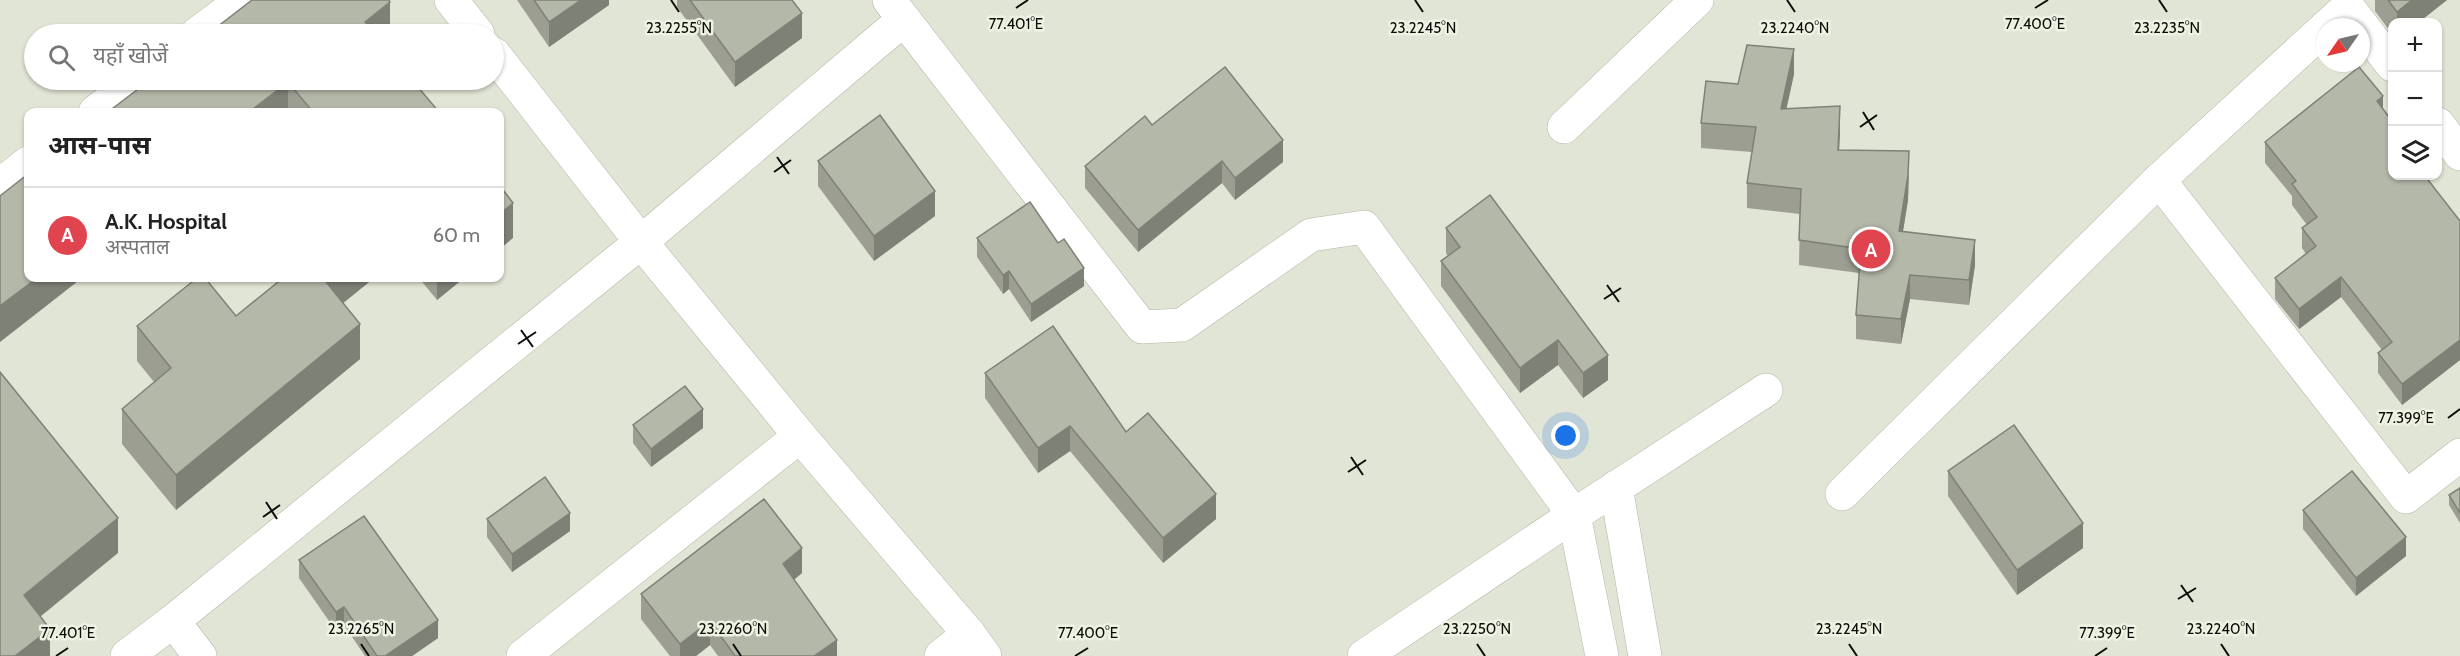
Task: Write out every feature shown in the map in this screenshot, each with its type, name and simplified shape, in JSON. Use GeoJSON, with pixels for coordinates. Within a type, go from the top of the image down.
{"type":"FeatureCollection","features":[{"type":"Feature","properties":{"kind":"street"},"geometry":{"type":"LineString","coordinates":[[210,24],[242,0]]}},
{"type":"Feature","properties":{"kind":"street"},"geometry":{"type":"LineString","coordinates":[[451,0],[470,24]]}},
{"type":"Feature","properties":{"kind":"street"},"geometry":{"type":"LineString","coordinates":[[1564,127],[1697,0]]}},
{"type":"Feature","properties":{"kind":"street"},"geometry":{"type":"LineString","coordinates":[[2335,18],[2348,7],[2356,18]]}},
{"type":"Feature","properties":{"kind":"street"},"geometry":{"type":"LineString","coordinates":[[127,656],[640,242],[896,10],[1142,327],[1182,325],[1311,235],[1364,227],[1574,514],[1602,656]]}},
{"type":"Feature","properties":{"kind":"street"},"geometry":{"type":"LineString","coordinates":[[1842,494],[2159,180],[2316,35]]}},
{"type":"Feature","properties":{"kind":"street"},"geometry":{"type":"LineString","coordinates":[[2370,36],[2388,60]]}},
{"type":"Feature","properties":{"kind":"street"},"geometry":{"type":"LineString","coordinates":[[504,67],[640,242],[977,645],[941,656]]}},
{"type":"Feature","properties":{"kind":"street"},"geometry":{"type":"LineString","coordinates":[[100,108],[125,90]]}},
{"type":"Feature","properties":{"kind":"street"},"geometry":{"type":"LineString","coordinates":[[2439,126],[2460,154]]}},
{"type":"Feature","properties":{"kind":"street"},"geometry":{"type":"LineString","coordinates":[[0,185],[24,166]]}},
{"type":"Feature","properties":{"kind":"street"},"geometry":{"type":"LineString","coordinates":[[2159,180],[2406,497],[2460,455]]}},
{"type":"Feature","properties":{"kind":"street"},"geometry":{"type":"LineString","coordinates":[[1364,656],[1574,514],[1766,390]]}},
{"type":"Feature","properties":{"kind":"street"},"geometry":{"type":"LineString","coordinates":[[523,656],[800,436]]}},
{"type":"Feature","properties":{"kind":"street"},"geometry":{"type":"LineString","coordinates":[[1616,488],[1645,656]]}},
{"type":"Feature","properties":{"kind":"street"},"geometry":{"type":"LineString","coordinates":[[173,621],[200,656]]}},
{"type":"Feature","properties":{"kind":"building"},"geometry":{"type":"Polygon","coordinates":[[[252,0],[389,0],[390,2],[365,22],[367,24],[221,24],[252,0]]]}},
{"type":"Feature","properties":{"kind":"building"},"geometry":{"type":"Polygon","coordinates":[[[534,0],[581,0],[549,22],[534,0]]]}},
{"type":"Feature","properties":{"kind":"building"},"geometry":{"type":"Polygon","coordinates":[[[690,0],[792,0],[802,13],[735,62],[690,0]]]}},
{"type":"Feature","properties":{"kind":"building"},"geometry":{"type":"Polygon","coordinates":[[[2388,0],[2412,0],[2397,12],[2388,0]]]}},
{"type":"Feature","properties":{"kind":"building"},"geometry":{"type":"Polygon","coordinates":[[[1747,45],[1794,49],[1781,109],[1840,106],[1838,150],[1909,151],[1908,175],[1899,231],[1975,240],[1969,280],[1910,275],[1901,319],[1856,315],[1861,249],[1799,240],[1801,189],[1747,183],[1756,127],[1701,123],[1706,81],[1738,84],[1747,45]]]}},
{"type":"Feature","properties":{"kind":"building"},"geometry":{"type":"Polygon","coordinates":[[[1225,67],[1283,140],[1235,178],[1222,161],[1138,230],[1085,166],[1145,116],[1152,125],[1225,67]]]}},
{"type":"Feature","properties":{"kind":"building"},"geometry":{"type":"Polygon","coordinates":[[[2353,72],[2363,72],[2383,96],[2377,101],[2388,116],[2388,180],[2428,180],[2460,221],[2460,340],[2402,384],[2378,353],[2392,342],[2341,277],[2299,309],[2275,278],[2316,246],[2302,228],[2317,217],[2292,184],[2296,181],[2265,142],[2353,72]]]}},
{"type":"Feature","properties":{"kind":"building"},"geometry":{"type":"Polygon","coordinates":[[[137,90],[278,90],[254,108],[113,108],[137,90]]]}},
{"type":"Feature","properties":{"kind":"building"},"geometry":{"type":"Polygon","coordinates":[[[295,90],[420,90],[436,108],[310,108],[295,90]]]}},
{"type":"Feature","properties":{"kind":"building"},"geometry":{"type":"Polygon","coordinates":[[[880,115],[935,191],[874,236],[818,161],[880,115]]]}},
{"type":"Feature","properties":{"kind":"building"},"geometry":{"type":"Polygon","coordinates":[[[24,177],[24,282],[32,282],[0,306],[0,196],[24,177]]]}},
{"type":"Feature","properties":{"kind":"building"},"geometry":{"type":"Polygon","coordinates":[[[504,191],[513,203],[504,211],[504,191]]]}},
{"type":"Feature","properties":{"kind":"building"},"geometry":{"type":"Polygon","coordinates":[[[1490,195],[1608,355],[1583,373],[1558,340],[1520,368],[1441,261],[1460,247],[1446,228],[1490,195]]]}},
{"type":"Feature","properties":{"kind":"building"},"geometry":{"type":"Polygon","coordinates":[[[1030,202],[1058,243],[1064,239],[1084,268],[1031,304],[1009,271],[1003,275],[977,238],[1030,202]]]}},
{"type":"Feature","properties":{"kind":"building"},"geometry":{"type":"Polygon","coordinates":[[[192,282],[208,282],[236,316],[278,282],[326,282],[360,324],[176,475],[122,409],[171,368],[137,326],[192,282]]]}},
{"type":"Feature","properties":{"kind":"building"},"geometry":{"type":"Polygon","coordinates":[[[1053,326],[1126,432],[1148,413],[1216,494],[1163,538],[1070,426],[1038,448],[985,373],[1053,326]]]}},
{"type":"Feature","properties":{"kind":"building"},"geometry":{"type":"Polygon","coordinates":[[[0,372],[118,518],[24,595],[50,629],[15,656],[0,656],[0,372]]]}},
{"type":"Feature","properties":{"kind":"building"},"geometry":{"type":"Polygon","coordinates":[[[685,386],[703,409],[651,449],[633,425],[685,386]]]}},
{"type":"Feature","properties":{"kind":"building"},"geometry":{"type":"Polygon","coordinates":[[[2014,425],[2083,523],[2017,570],[1948,471],[2014,425]]]}},
{"type":"Feature","properties":{"kind":"building"},"geometry":{"type":"Polygon","coordinates":[[[2352,471],[2406,537],[2356,578],[2303,510],[2352,471]]]}},
{"type":"Feature","properties":{"kind":"building"},"geometry":{"type":"Polygon","coordinates":[[[545,477],[570,513],[512,554],[487,519],[545,477]]]}},
{"type":"Feature","properties":{"kind":"building"},"geometry":{"type":"Polygon","coordinates":[[[2460,488],[2460,513],[2449,495],[2460,488]]]}},
{"type":"Feature","properties":{"kind":"building"},"geometry":{"type":"Polygon","coordinates":[[[764,499],[802,548],[783,564],[837,640],[814,656],[735,656],[710,621],[680,644],[641,594],[764,499]]]}},
{"type":"Feature","properties":{"kind":"building"},"geometry":{"type":"Polygon","coordinates":[[[364,516],[438,620],[385,656],[377,656],[344,607],[336,612],[299,560],[364,516]]]}},
{"type":"Feature","properties":{"kind":"place","name":"A.K. Hospital"},"geometry":{"type":"Point","coordinates":[1871,249]}}]}
